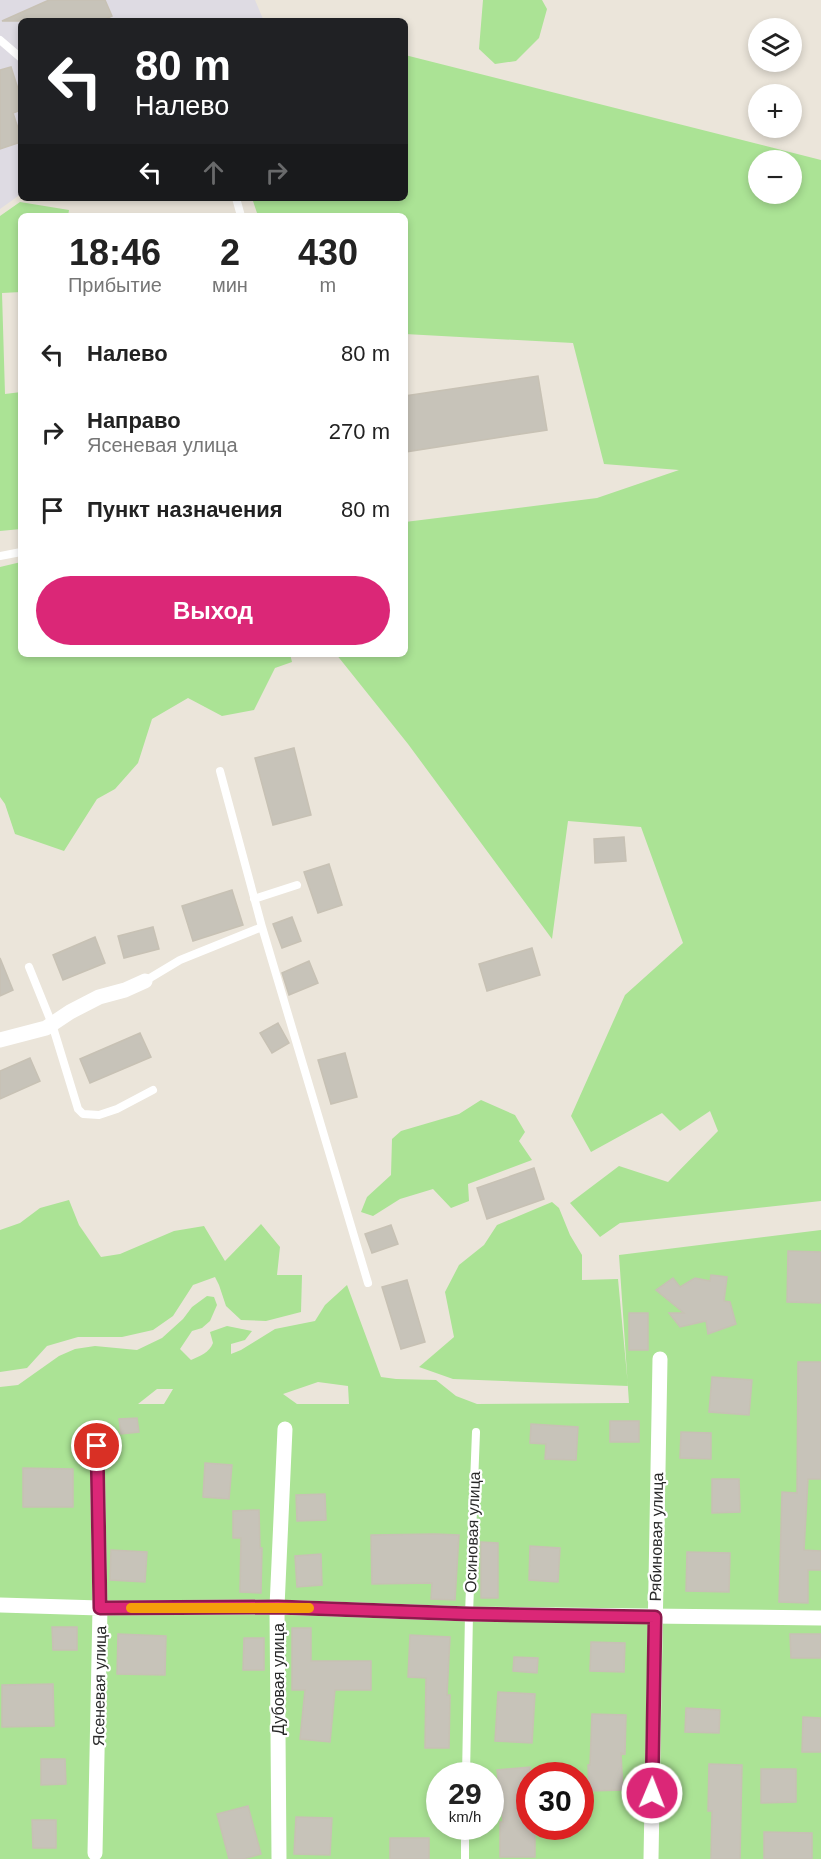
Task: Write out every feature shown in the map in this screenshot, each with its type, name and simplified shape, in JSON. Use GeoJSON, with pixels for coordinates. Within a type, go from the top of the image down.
{"type":"FeatureCollection","features":[{"type":"Feature","properties":{"kind":"street"},"geometry":{"type":"LineString","coordinates":[[0,1040],[38,1031],[99,997],[125,990],[145,981]]}},
{"type":"Feature","properties":{"kind":"street","name":"Рябиновая улица"},"geometry":{"type":"LineString","coordinates":[[651,1859],[660,1359]]}},
{"type":"Feature","properties":{"kind":"street","name":"Дубовая улица"},"geometry":{"type":"LineString","coordinates":[[279,1858],[278,1607],[285,1429]]}},
{"type":"Feature","properties":{"kind":"street","name":"Ясеневая улица"},"geometry":{"type":"LineString","coordinates":[[95,1853],[100,1608],[97,1446]]}},
{"type":"Feature","properties":{"kind":"street"},"geometry":{"type":"LineString","coordinates":[[0,1605],[100,1608],[278,1607],[469,1614],[821,1618]]}},
{"type":"Feature","properties":{"kind":"lane"},"geometry":{"type":"LineString","coordinates":[[0,40],[18,55]]}},
{"type":"Feature","properties":{"kind":"lane"},"geometry":{"type":"LineString","coordinates":[[0,556],[18,553]]}},
{"type":"Feature","properties":{"kind":"lane"},"geometry":{"type":"LineString","coordinates":[[220,771],[262,927],[368,1283]]}},
{"type":"Feature","properties":{"kind":"lane"},"geometry":{"type":"LineString","coordinates":[[254,899],[297,885]]}},
{"type":"Feature","properties":{"kind":"lane"},"geometry":{"type":"LineString","coordinates":[[145,981],[180,960],[262,927]]}},
{"type":"Feature","properties":{"kind":"lane"},"geometry":{"type":"LineString","coordinates":[[29,967],[52,1024],[78,1109],[83,1114],[99,1115],[153,1090]]}},
{"type":"Feature","properties":{"kind":"lane","name":"Осиновая улица"},"geometry":{"type":"LineString","coordinates":[[466,1762],[476,1432]]}},
{"type":"Feature","properties":{"kind":"lane"},"geometry":{"type":"LineString","coordinates":[[465,1840],[465,1859]]}},
{"type":"Feature","properties":{"kind":"shaded area"},"geometry":{"type":"Polygon","coordinates":[[[0,0],[255,0],[263,18],[18,18],[18,196],[0,209],[0,0]]]}},
{"type":"Feature","properties":{"kind":"green space"},"geometry":{"type":"Polygon","coordinates":[[[483,0],[542,0],[547,9],[539,38],[516,61],[495,64],[479,49],[483,0]]]}},
{"type":"Feature","properties":{"kind":"green space"},"geometry":{"type":"Polygon","coordinates":[[[408,56],[781,150],[748,150],[748,204],[802,204],[802,155],[821,160],[821,1201],[620,1223],[600,1237],[570,1203],[619,1166],[668,1182],[718,1131],[710,1111],[680,1131],[662,1113],[591,1152],[571,1116],[625,995],[683,943],[641,827],[568,821],[552,939],[408,744],[338,657],[408,657],[408,522],[597,498],[679,470],[604,464],[573,343],[408,334],[408,213],[257,213],[253,201],[408,201],[408,56]]]}},
{"type":"Feature","properties":{"kind":"green space"},"geometry":{"type":"Polygon","coordinates":[[[20,202],[69,210],[68,213],[18,213],[18,292],[2,293],[5,394],[18,392],[18,529],[0,531],[0,216],[20,202]]]}},
{"type":"Feature","properties":{"kind":"green space"},"geometry":{"type":"Polygon","coordinates":[[[18,563],[18,657],[291,657],[292,662],[275,668],[254,710],[222,716],[188,698],[152,719],[138,763],[115,789],[97,799],[64,851],[15,834],[5,804],[0,797],[0,567],[18,563]]]}},
{"type":"Feature","properties":{"kind":"green space"},"geometry":{"type":"Polygon","coordinates":[[[481,1100],[515,1115],[525,1132],[519,1141],[532,1160],[468,1184],[469,1201],[451,1208],[433,1189],[400,1199],[373,1216],[361,1212],[367,1197],[391,1175],[392,1139],[401,1131],[459,1114],[481,1100]]]}},
{"type":"Feature","properties":{"kind":"green space"},"geometry":{"type":"Polygon","coordinates":[[[69,1200],[79,1225],[101,1257],[120,1254],[174,1231],[204,1226],[225,1261],[261,1224],[280,1247],[277,1275],[302,1275],[301,1312],[266,1321],[241,1320],[226,1306],[215,1277],[193,1285],[173,1316],[153,1330],[122,1337],[78,1337],[47,1346],[27,1368],[0,1372],[0,1230],[20,1223],[40,1208],[69,1200]]]}},
{"type":"Feature","properties":{"kind":"green space"},"geometry":{"type":"Polygon","coordinates":[[[552,1202],[559,1208],[570,1235],[582,1255],[582,1280],[618,1279],[628,1386],[453,1379],[419,1367],[454,1337],[445,1292],[459,1265],[484,1245],[497,1225],[552,1202]]]}},
{"type":"Feature","properties":{"kind":"green space"},"geometry":{"type":"Polygon","coordinates":[[[821,1230],[821,1859],[0,1859],[0,1387],[18,1385],[59,1356],[75,1349],[95,1346],[137,1350],[162,1338],[183,1319],[192,1307],[207,1296],[214,1297],[217,1305],[210,1321],[202,1328],[192,1331],[180,1349],[191,1360],[209,1349],[213,1343],[210,1332],[227,1326],[252,1331],[245,1340],[231,1344],[231,1354],[275,1329],[315,1321],[325,1305],[347,1285],[381,1377],[436,1380],[456,1396],[477,1404],[629,1403],[619,1255],[821,1230]],[[318,1382],[283,1394],[297,1404],[349,1404],[348,1386],[318,1382]],[[157,1389],[138,1404],[164,1404],[173,1389],[157,1389]]]}},
{"type":"Feature","properties":{"kind":"building"},"geometry":{"type":"Polygon","coordinates":[[[49,0],[105,0],[112,16],[108,18],[18,18],[18,21],[2,21],[49,0]]]}},
{"type":"Feature","properties":{"kind":"building"},"geometry":{"type":"Polygon","coordinates":[[[11,67],[18,89],[18,111],[13,113],[18,128],[18,143],[0,149],[0,70],[11,67]]]}},
{"type":"Feature","properties":{"kind":"building"},"geometry":{"type":"Polygon","coordinates":[[[538,376],[547,430],[408,452],[408,396],[538,376]]]}},
{"type":"Feature","properties":{"kind":"building"},"geometry":{"type":"Polygon","coordinates":[[[294,748],[311,815],[273,825],[255,758],[294,748]]]}},
{"type":"Feature","properties":{"kind":"building"},"geometry":{"type":"Polygon","coordinates":[[[624,837],[626,861],[595,863],[594,839],[624,837]]]}},
{"type":"Feature","properties":{"kind":"building"},"geometry":{"type":"Polygon","coordinates":[[[329,864],[342,905],[318,913],[304,872],[329,864]]]}},
{"type":"Feature","properties":{"kind":"building"},"geometry":{"type":"Polygon","coordinates":[[[232,890],[243,925],[193,941],[182,906],[232,890]]]}},
{"type":"Feature","properties":{"kind":"building"},"geometry":{"type":"Polygon","coordinates":[[[292,917],[301,941],[282,948],[273,924],[292,917]]]}},
{"type":"Feature","properties":{"kind":"building"},"geometry":{"type":"Polygon","coordinates":[[[153,927],[159,949],[124,958],[118,936],[153,927]]]}},
{"type":"Feature","properties":{"kind":"building"},"geometry":{"type":"Polygon","coordinates":[[[95,937],[105,963],[63,980],[53,955],[95,937]]]}},
{"type":"Feature","properties":{"kind":"building"},"geometry":{"type":"Polygon","coordinates":[[[532,948],[540,975],[487,991],[479,964],[532,948]]]}},
{"type":"Feature","properties":{"kind":"building"},"geometry":{"type":"Polygon","coordinates":[[[0,958],[13,990],[0,996],[0,958]]]}},
{"type":"Feature","properties":{"kind":"building"},"geometry":{"type":"Polygon","coordinates":[[[309,961],[318,983],[289,995],[282,973],[309,961]]]}},
{"type":"Feature","properties":{"kind":"building"},"geometry":{"type":"Polygon","coordinates":[[[278,1023],[289,1043],[272,1053],[260,1033],[278,1023]]]}},
{"type":"Feature","properties":{"kind":"building"},"geometry":{"type":"Polygon","coordinates":[[[140,1033],[151,1057],[90,1083],[80,1059],[140,1033]]]}},
{"type":"Feature","properties":{"kind":"building"},"geometry":{"type":"Polygon","coordinates":[[[345,1053],[357,1097],[331,1104],[318,1060],[345,1053]]]}},
{"type":"Feature","properties":{"kind":"building"},"geometry":{"type":"Polygon","coordinates":[[[30,1058],[40,1081],[0,1099],[0,1071],[30,1058]]]}},
{"type":"Feature","properties":{"kind":"building"},"geometry":{"type":"Polygon","coordinates":[[[534,1168],[544,1199],[487,1219],[477,1188],[534,1168]]]}},
{"type":"Feature","properties":{"kind":"building"},"geometry":{"type":"Polygon","coordinates":[[[391,1225],[398,1244],[372,1253],[365,1234],[391,1225]]]}},
{"type":"Feature","properties":{"kind":"building"},"geometry":{"type":"Polygon","coordinates":[[[788,1251],[821,1252],[821,1303],[787,1302],[788,1251]]]}},
{"type":"Feature","properties":{"kind":"building"},"geometry":{"type":"Polygon","coordinates":[[[711,1275],[727,1277],[724,1301],[730,1302],[736,1324],[708,1334],[706,1321],[680,1327],[669,1313],[684,1313],[656,1290],[673,1278],[680,1287],[695,1278],[710,1281],[711,1275]]]}},
{"type":"Feature","properties":{"kind":"building"},"geometry":{"type":"Polygon","coordinates":[[[407,1280],[425,1342],[401,1349],[382,1287],[407,1280]]]}},
{"type":"Feature","properties":{"kind":"building"},"geometry":{"type":"Polygon","coordinates":[[[629,1313],[648,1313],[648,1350],[629,1350],[629,1313]]]}},
{"type":"Feature","properties":{"kind":"building"},"geometry":{"type":"Polygon","coordinates":[[[798,1362],[821,1362],[821,1479],[808,1479],[804,1550],[821,1551],[821,1570],[808,1570],[808,1603],[779,1602],[782,1492],[797,1493],[798,1362]]]}},
{"type":"Feature","properties":{"kind":"building"},"geometry":{"type":"Polygon","coordinates":[[[712,1377],[752,1380],[749,1415],[709,1412],[712,1377]]]}},
{"type":"Feature","properties":{"kind":"building"},"geometry":{"type":"Polygon","coordinates":[[[137,1418],[139,1432],[121,1434],[119,1419],[137,1418]]]}},
{"type":"Feature","properties":{"kind":"building"},"geometry":{"type":"Polygon","coordinates":[[[610,1421],[639,1421],[639,1442],[610,1442],[610,1421]]]}},
{"type":"Feature","properties":{"kind":"building"},"geometry":{"type":"Polygon","coordinates":[[[531,1424],[578,1427],[576,1460],[545,1459],[546,1444],[530,1443],[531,1424]]]}},
{"type":"Feature","properties":{"kind":"building"},"geometry":{"type":"Polygon","coordinates":[[[681,1432],[711,1433],[711,1459],[680,1458],[681,1432]]]}},
{"type":"Feature","properties":{"kind":"building"},"geometry":{"type":"Polygon","coordinates":[[[205,1463],[232,1465],[229,1499],[203,1497],[205,1463]]]}},
{"type":"Feature","properties":{"kind":"building"},"geometry":{"type":"Polygon","coordinates":[[[23,1468],[73,1469],[73,1507],[23,1507],[23,1468]]]}},
{"type":"Feature","properties":{"kind":"building"},"geometry":{"type":"Polygon","coordinates":[[[712,1479],[739,1479],[740,1512],[712,1513],[712,1479]]]}},
{"type":"Feature","properties":{"kind":"building"},"geometry":{"type":"Polygon","coordinates":[[[325,1494],[326,1520],[297,1521],[296,1495],[325,1494]]]}},
{"type":"Feature","properties":{"kind":"building"},"geometry":{"type":"Polygon","coordinates":[[[259,1510],[260,1548],[262,1548],[261,1593],[240,1592],[241,1538],[233,1538],[233,1511],[259,1510]]]}},
{"type":"Feature","properties":{"kind":"building"},"geometry":{"type":"Polygon","coordinates":[[[371,1535],[459,1535],[455,1600],[431,1599],[432,1583],[372,1584],[371,1535]]]}},
{"type":"Feature","properties":{"kind":"building"},"geometry":{"type":"Polygon","coordinates":[[[481,1542],[498,1543],[498,1598],[481,1598],[481,1542]]]}},
{"type":"Feature","properties":{"kind":"building"},"geometry":{"type":"Polygon","coordinates":[[[530,1546],[560,1548],[558,1582],[529,1580],[530,1546]]]}},
{"type":"Feature","properties":{"kind":"building"},"geometry":{"type":"Polygon","coordinates":[[[111,1550],[147,1552],[145,1582],[110,1580],[111,1550]]]}},
{"type":"Feature","properties":{"kind":"building"},"geometry":{"type":"Polygon","coordinates":[[[687,1552],[730,1553],[729,1592],[686,1591],[687,1552]]]}},
{"type":"Feature","properties":{"kind":"building"},"geometry":{"type":"Polygon","coordinates":[[[321,1554],[322,1585],[297,1587],[295,1556],[321,1554]]]}},
{"type":"Feature","properties":{"kind":"building"},"geometry":{"type":"Polygon","coordinates":[[[52,1627],[77,1627],[77,1650],[53,1650],[52,1627]]]}},
{"type":"Feature","properties":{"kind":"building"},"geometry":{"type":"Polygon","coordinates":[[[292,1628],[311,1628],[311,1661],[371,1661],[371,1690],[335,1690],[330,1742],[300,1739],[305,1690],[292,1690],[292,1628]]]}},
{"type":"Feature","properties":{"kind":"building"},"geometry":{"type":"Polygon","coordinates":[[[118,1634],[166,1636],[165,1675],[117,1674],[118,1634]]]}},
{"type":"Feature","properties":{"kind":"building"},"geometry":{"type":"Polygon","coordinates":[[[790,1634],[821,1634],[821,1658],[791,1658],[790,1634]]]}},
{"type":"Feature","properties":{"kind":"building"},"geometry":{"type":"Polygon","coordinates":[[[410,1635],[450,1637],[447,1695],[450,1695],[449,1748],[425,1748],[426,1678],[408,1677],[410,1635]]]}},
{"type":"Feature","properties":{"kind":"building"},"geometry":{"type":"Polygon","coordinates":[[[244,1638],[264,1638],[264,1670],[243,1670],[244,1638]]]}},
{"type":"Feature","properties":{"kind":"building"},"geometry":{"type":"Polygon","coordinates":[[[591,1642],[625,1643],[624,1672],[590,1671],[591,1642]]]}},
{"type":"Feature","properties":{"kind":"building"},"geometry":{"type":"Polygon","coordinates":[[[514,1657],[538,1658],[537,1673],[513,1671],[514,1657]]]}},
{"type":"Feature","properties":{"kind":"building"},"geometry":{"type":"Polygon","coordinates":[[[53,1684],[54,1726],[2,1727],[2,1685],[53,1684]]]}},
{"type":"Feature","properties":{"kind":"building"},"geometry":{"type":"Polygon","coordinates":[[[498,1692],[535,1694],[532,1743],[495,1741],[498,1692]]]}},
{"type":"Feature","properties":{"kind":"building"},"geometry":{"type":"Polygon","coordinates":[[[686,1708],[720,1710],[719,1733],[685,1732],[686,1708]]]}},
{"type":"Feature","properties":{"kind":"building"},"geometry":{"type":"Polygon","coordinates":[[[592,1714],[626,1715],[625,1754],[621,1753],[623,1790],[594,1791],[594,1762],[590,1762],[592,1714]]]}},
{"type":"Feature","properties":{"kind":"building"},"geometry":{"type":"Polygon","coordinates":[[[803,1717],[821,1718],[821,1752],[802,1752],[803,1717]]]}},
{"type":"Feature","properties":{"kind":"building"},"geometry":{"type":"Polygon","coordinates":[[[41,1759],[65,1759],[66,1784],[41,1785],[41,1759]]]}},
{"type":"Feature","properties":{"kind":"building"},"geometry":{"type":"Polygon","coordinates":[[[709,1764],[742,1765],[740,1859],[711,1859],[712,1811],[708,1811],[709,1764]]]}},
{"type":"Feature","properties":{"kind":"building"},"geometry":{"type":"Polygon","coordinates":[[[516,1768],[516,1840],[535,1840],[535,1857],[500,1857],[500,1840],[504,1840],[504,1769],[516,1768]]]}},
{"type":"Feature","properties":{"kind":"building"},"geometry":{"type":"Polygon","coordinates":[[[761,1769],[796,1769],[796,1802],[761,1803],[761,1769]]]}},
{"type":"Feature","properties":{"kind":"building"},"geometry":{"type":"Polygon","coordinates":[[[248,1806],[261,1854],[243,1859],[229,1859],[217,1814],[248,1806]]]}},
{"type":"Feature","properties":{"kind":"building"},"geometry":{"type":"Polygon","coordinates":[[[296,1817],[332,1818],[330,1855],[294,1854],[296,1817]]]}},
{"type":"Feature","properties":{"kind":"building"},"geometry":{"type":"Polygon","coordinates":[[[32,1820],[56,1820],[56,1848],[33,1848],[32,1820]]]}},
{"type":"Feature","properties":{"kind":"building"},"geometry":{"type":"Polygon","coordinates":[[[764,1832],[812,1833],[812,1859],[764,1859],[764,1832]]]}},
{"type":"Feature","properties":{"kind":"building"},"geometry":{"type":"Polygon","coordinates":[[[390,1838],[426,1838],[429,1840],[429,1859],[390,1859],[390,1838]]]}},
{"type":"Feature","properties":{"kind":"slow traffic"},"geometry":{"type":"LineString","coordinates":[[131,1608],[309,1608]]}},
{"type":"Feature","properties":{"kind":"route"},"geometry":{"type":"LineString","coordinates":[[97,1446],[100,1608],[278,1607],[469,1614],[655,1617],[652,1793]]}}]}
